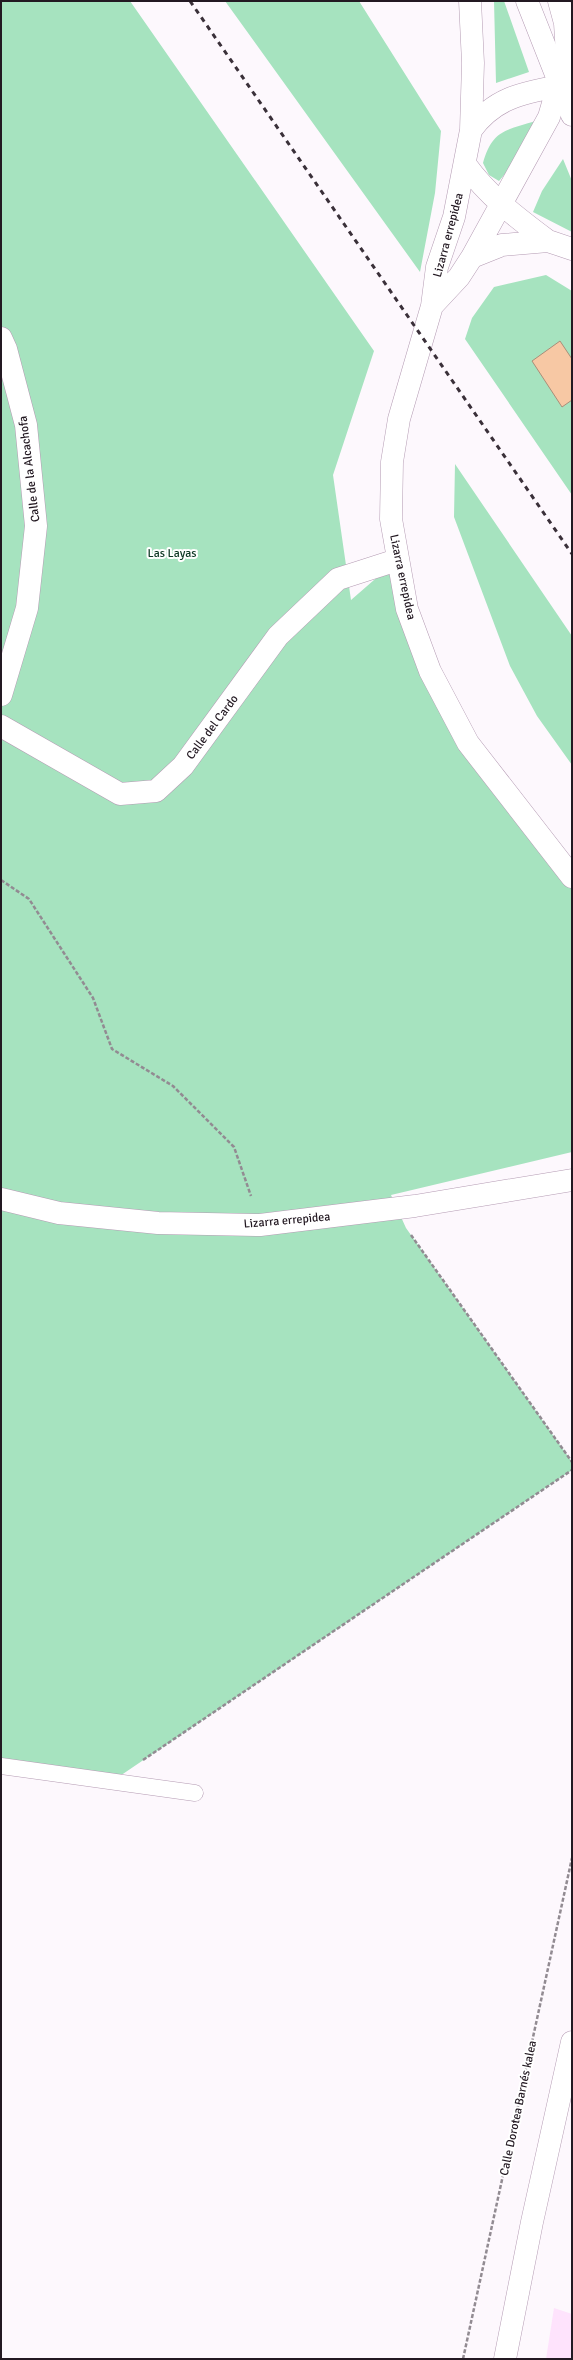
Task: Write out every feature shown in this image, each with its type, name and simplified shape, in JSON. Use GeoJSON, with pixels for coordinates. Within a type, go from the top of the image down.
{"type":"FeatureCollection","features":[{"type":"Feature","properties":{"kind":"street","name":"Lizarra errepidea"},"geometry":{"type":"LineString","coordinates":[[470,1],[473,63],[471,130],[454,217],[437,266],[432,306],[399,419],[392,462],[391,519],[397,560],[407,609],[430,671],[468,743],[572,877]]}},
{"type":"Feature","properties":{"kind":"street"},"geometry":{"type":"LineString","coordinates":[[527,1],[566,90],[572,115]]}},
{"type":"Feature","properties":{"kind":"street","name":"Lizarra errepidea"},"geometry":{"type":"LineString","coordinates":[[432,306],[459,277],[472,257],[549,117],[566,90],[567,55],[565,22],[559,1]]}},
{"type":"Feature","properties":{"kind":"street","name":"Lizarra errepidea"},"geometry":{"type":"LineString","coordinates":[[471,130],[482,115],[519,93],[566,90]]}},
{"type":"Feature","properties":{"kind":"street","name":"Lizarra errepidea"},"geometry":{"type":"LineString","coordinates":[[465,164],[479,184],[501,205],[548,240],[572,249]]}},
{"type":"Feature","properties":{"kind":"street","name":"Lizarra errepidea"},"geometry":{"type":"LineString","coordinates":[[472,257],[502,245],[548,240]]}},
{"type":"Feature","properties":{"kind":"street","name":"Calle de la Alcachofa"},"geometry":{"type":"LineString","coordinates":[[1,338],[6,350],[26,425],[36,526],[27,608],[1,695]]}},
{"type":"Feature","properties":{"kind":"street","name":"Calle del Cardo"},"geometry":{"type":"LineString","coordinates":[[1,726],[120,794],[156,791],[183,766],[278,636],[338,579],[397,560]]}},
{"type":"Feature","properties":{"kind":"street","name":"Lizarra errepidea"},"geometry":{"type":"LineString","coordinates":[[1,1199],[59,1213],[158,1223],[260,1224],[415,1206],[572,1180]]}},
{"type":"Feature","properties":{"kind":"street"},"geometry":{"type":"LineString","coordinates":[[505,2359],[532,2222],[572,2042]]}},
{"type":"Feature","properties":{"kind":"lane"},"geometry":{"type":"LineString","coordinates":[[1,1766],[195,1793]]}},
{"type":"Feature","properties":{"kind":"path"},"geometry":{"type":"LineString","coordinates":[[1,880],[29,899],[93,998],[112,1049],[173,1086],[234,1147],[260,1224]]}},
{"type":"Feature","properties":{"kind":"path"},"geometry":{"type":"LineString","coordinates":[[410,1235],[572,1462]]}},
{"type":"Feature","properties":{"kind":"path"},"geometry":{"type":"LineString","coordinates":[[111,1782],[572,1470]]}},
{"type":"Feature","properties":{"kind":"path","name":"Calle Dorotea Barnés kalea"},"geometry":{"type":"LineString","coordinates":[[463,2359],[572,1858]]}},
{"type":"Feature","properties":{"kind":"shaded area"},"geometry":{"type":"Polygon","coordinates":[[[554,2308],[572,2314],[572,2359],[546,2359],[554,2308]]]}},
{"type":"Feature","properties":{"kind":"green space","name":"Las Layas"},"geometry":{"type":"Polygon","coordinates":[[[1,1],[130,1],[374,351],[333,475],[351,600],[397,560],[468,743],[572,877],[572,1152],[391,1195],[406,1228],[572,1462],[572,1470],[111,1782],[1,1766],[1,1]]]}},
{"type":"Feature","properties":{"kind":"green space"},"geometry":{"type":"Polygon","coordinates":[[[225,1],[359,1],[441,131],[435,193],[420,272],[225,1]]]}},
{"type":"Feature","properties":{"kind":"green space"},"geometry":{"type":"Polygon","coordinates":[[[494,1],[504,1],[529,72],[496,83],[494,1]]]}},
{"type":"Feature","properties":{"kind":"green space"},"geometry":{"type":"Polygon","coordinates":[[[536,121],[521,155],[499,181],[489,175],[483,163],[491,144],[496,138],[508,130],[536,121]]]}},
{"type":"Feature","properties":{"kind":"green space"},"geometry":{"type":"Polygon","coordinates":[[[563,159],[572,181],[572,232],[533,212],[542,191],[563,159]]]}},
{"type":"Feature","properties":{"kind":"green space"},"geometry":{"type":"Polygon","coordinates":[[[546,275],[572,291],[572,495],[465,339],[472,318],[494,287],[546,275]]]}},
{"type":"Feature","properties":{"kind":"green space"},"geometry":{"type":"Polygon","coordinates":[[[455,464],[572,636],[572,765],[537,716],[510,666],[454,517],[455,464]]]}},
{"type":"Feature","properties":{"kind":"building"},"geometry":{"type":"Polygon","coordinates":[[[560,341],[572,359],[572,400],[562,407],[532,361],[560,341]]]}},
{"type":"Feature","properties":{"kind":"railway"},"geometry":{"type":"LineString","coordinates":[[190,1],[572,554]]}}]}
